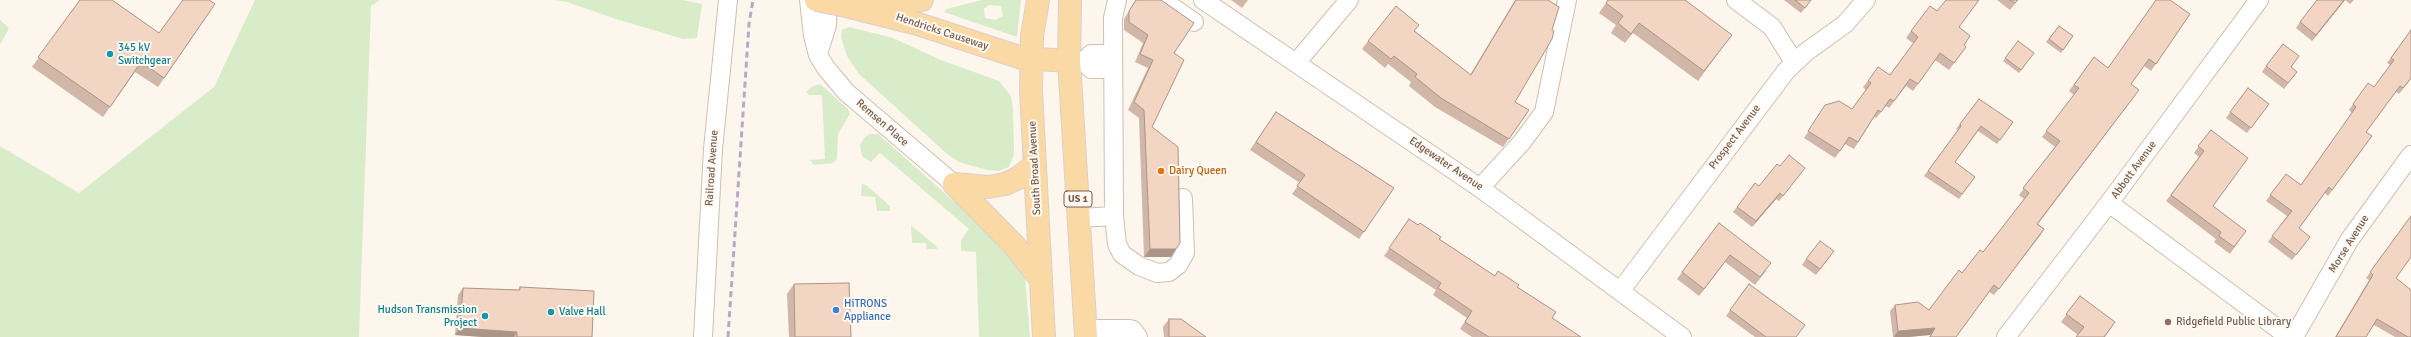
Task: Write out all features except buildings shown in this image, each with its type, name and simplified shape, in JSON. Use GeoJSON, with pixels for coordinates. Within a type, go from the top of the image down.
{"type":"FeatureCollection","features":[{"type":"Feature","properties":{"kind":"main road","name":"Hendricks Causeway"},"geometry":{"type":"LineString","coordinates":[[816,0],[835,2],[918,24],[1031,59],[1076,61]]}},
{"type":"Feature","properties":{"kind":"main road"},"geometry":{"type":"LineString","coordinates":[[835,2],[922,0]]}},
{"type":"Feature","properties":{"kind":"main road","name":"South Broad Avenue"},"geometry":{"type":"LineString","coordinates":[[1038,0],[1031,59],[1044,337]]}},
{"type":"Feature","properties":{"kind":"main road","name":"US 1"},"geometry":{"type":"LineString","coordinates":[[1070,0],[1076,61],[1079,218],[1085,333]]}},
{"type":"Feature","properties":{"kind":"main road"},"geometry":{"type":"LineString","coordinates":[[954,184],[988,187],[1005,184],[1018,178],[1035,165]]}},
{"type":"Feature","properties":{"kind":"main road"},"geometry":{"type":"LineString","coordinates":[[954,184],[1015,246],[1041,280]]}},
{"type":"Feature","properties":{"kind":"street","name":"Railroad Avenue"},"geometry":{"type":"LineString","coordinates":[[703,337],[713,149],[728,0]]}},
{"type":"Feature","properties":{"kind":"street","name":"Remsen Place"},"geometry":{"type":"LineString","coordinates":[[809,0],[810,21],[818,55],[846,92],[954,184]]}},
{"type":"Feature","properties":{"kind":"street"},"geometry":{"type":"LineString","coordinates":[[1117,0],[1113,18],[1111,61],[1114,216],[1117,244],[1122,254],[1139,266],[1157,273],[1169,272],[1178,265],[1185,253],[1183,198]]}},
{"type":"Feature","properties":{"kind":"street"},"geometry":{"type":"LineString","coordinates":[[1162,0],[1194,22]]}},
{"type":"Feature","properties":{"kind":"street","name":"Edgewater Avenue"},"geometry":{"type":"LineString","coordinates":[[1204,0],[1480,188],[1621,290],[1682,337]]}},
{"type":"Feature","properties":{"kind":"street"},"geometry":{"type":"LineString","coordinates":[[1296,63],[1349,0]]}},
{"type":"Feature","properties":{"kind":"street"},"geometry":{"type":"LineString","coordinates":[[1480,188],[1522,142],[1544,112],[1567,0]]}},
{"type":"Feature","properties":{"kind":"street"},"geometry":{"type":"LineString","coordinates":[[1736,0],[1772,27],[1794,62]]}},
{"type":"Feature","properties":{"kind":"street","name":"Prospect Avenue"},"geometry":{"type":"LineString","coordinates":[[1621,290],[1768,94],[1794,62],[1845,24],[1866,0]]}},
{"type":"Feature","properties":{"kind":"street","name":"Abbott Avenue"},"geometry":{"type":"LineString","coordinates":[[2006,337],[2109,203],[2259,0]]}},
{"type":"Feature","properties":{"kind":"street"},"geometry":{"type":"LineString","coordinates":[[818,55],[835,2]]}},
{"type":"Feature","properties":{"kind":"street"},"geometry":{"type":"LineString","coordinates":[[1076,61],[1091,69],[1101,69],[1111,61]]}},
{"type":"Feature","properties":{"kind":"street","name":"Morse Avenue"},"geometry":{"type":"LineString","coordinates":[[2294,337],[2350,239],[2411,155]]}},
{"type":"Feature","properties":{"kind":"street"},"geometry":{"type":"LineString","coordinates":[[2109,203],[2289,337]]}},
{"type":"Feature","properties":{"kind":"street"},"geometry":{"type":"LineString","coordinates":[[1079,218],[1114,216]]}},
{"type":"Feature","properties":{"kind":"street"},"geometry":{"type":"LineString","coordinates":[[1085,333],[1130,329],[1134,330],[1138,337]]}},
{"type":"Feature","properties":{"kind":"green space"},"geometry":{"type":"Polygon","coordinates":[[[255,0],[380,0],[371,6],[359,337],[0,337],[0,146],[79,193],[214,87],[255,0]]]}},
{"type":"Feature","properties":{"kind":"green space"},"geometry":{"type":"Polygon","coordinates":[[[555,0],[682,0],[702,4],[697,38],[683,39],[616,19],[567,2],[555,0]]]}},
{"type":"Feature","properties":{"kind":"green space"},"geometry":{"type":"Polygon","coordinates":[[[982,0],[1021,0],[1017,37],[944,12],[946,9],[982,0]],[[989,5],[984,9],[985,18],[995,20],[1003,16],[1001,6],[989,5]]]}},
{"type":"Feature","properties":{"kind":"green space"},"geometry":{"type":"Polygon","coordinates":[[[0,20],[9,28],[0,45],[0,20]]]}},
{"type":"Feature","properties":{"kind":"green space"},"geometry":{"type":"Polygon","coordinates":[[[849,27],[893,38],[941,60],[999,81],[1011,96],[1013,108],[1014,155],[1009,167],[999,171],[987,170],[959,162],[946,153],[859,74],[847,56],[841,37],[842,30],[849,27]]]}},
{"type":"Feature","properties":{"kind":"green space"},"geometry":{"type":"Polygon","coordinates":[[[820,84],[848,109],[850,114],[838,134],[837,159],[833,163],[814,165],[810,160],[825,159],[822,95],[809,95],[806,92],[813,86],[820,84]]]}},
{"type":"Feature","properties":{"kind":"green space"},"geometry":{"type":"Polygon","coordinates":[[[870,134],[878,134],[1009,250],[1025,275],[1030,337],[979,337],[976,252],[961,251],[961,240],[969,229],[880,153],[871,162],[862,156],[860,145],[865,137],[870,134]]]}},
{"type":"Feature","properties":{"kind":"green space"},"geometry":{"type":"Polygon","coordinates":[[[862,184],[866,185],[890,206],[890,211],[877,211],[875,197],[861,196],[862,184]]]}},
{"type":"Feature","properties":{"kind":"green space"},"geometry":{"type":"Polygon","coordinates":[[[911,225],[937,247],[937,249],[927,249],[926,243],[912,243],[911,225]]]}},
{"type":"Feature","properties":{"kind":"railway"},"geometry":{"type":"LineString","coordinates":[[728,337],[749,24],[753,0]]}},
{"type":"Feature","properties":{"kind":"place","name":"345 kV Switchgear"},"geometry":{"type":"Point","coordinates":[110,54]}},
{"type":"Feature","properties":{"kind":"place","name":"Dairy Queen"},"geometry":{"type":"Point","coordinates":[1161,171]}},
{"type":"Feature","properties":{"kind":"place","name":"HiTRONS Appliance"},"geometry":{"type":"Point","coordinates":[836,310]}},
{"type":"Feature","properties":{"kind":"place","name":"Valve Hall"},"geometry":{"type":"Point","coordinates":[551,312]}},
{"type":"Feature","properties":{"kind":"place","name":"Hudson Transmission Project"},"geometry":{"type":"Point","coordinates":[485,316]}},
{"type":"Feature","properties":{"kind":"place","name":"Ridgefield Public Library"},"geometry":{"type":"Point","coordinates":[2168,322]}}]}
